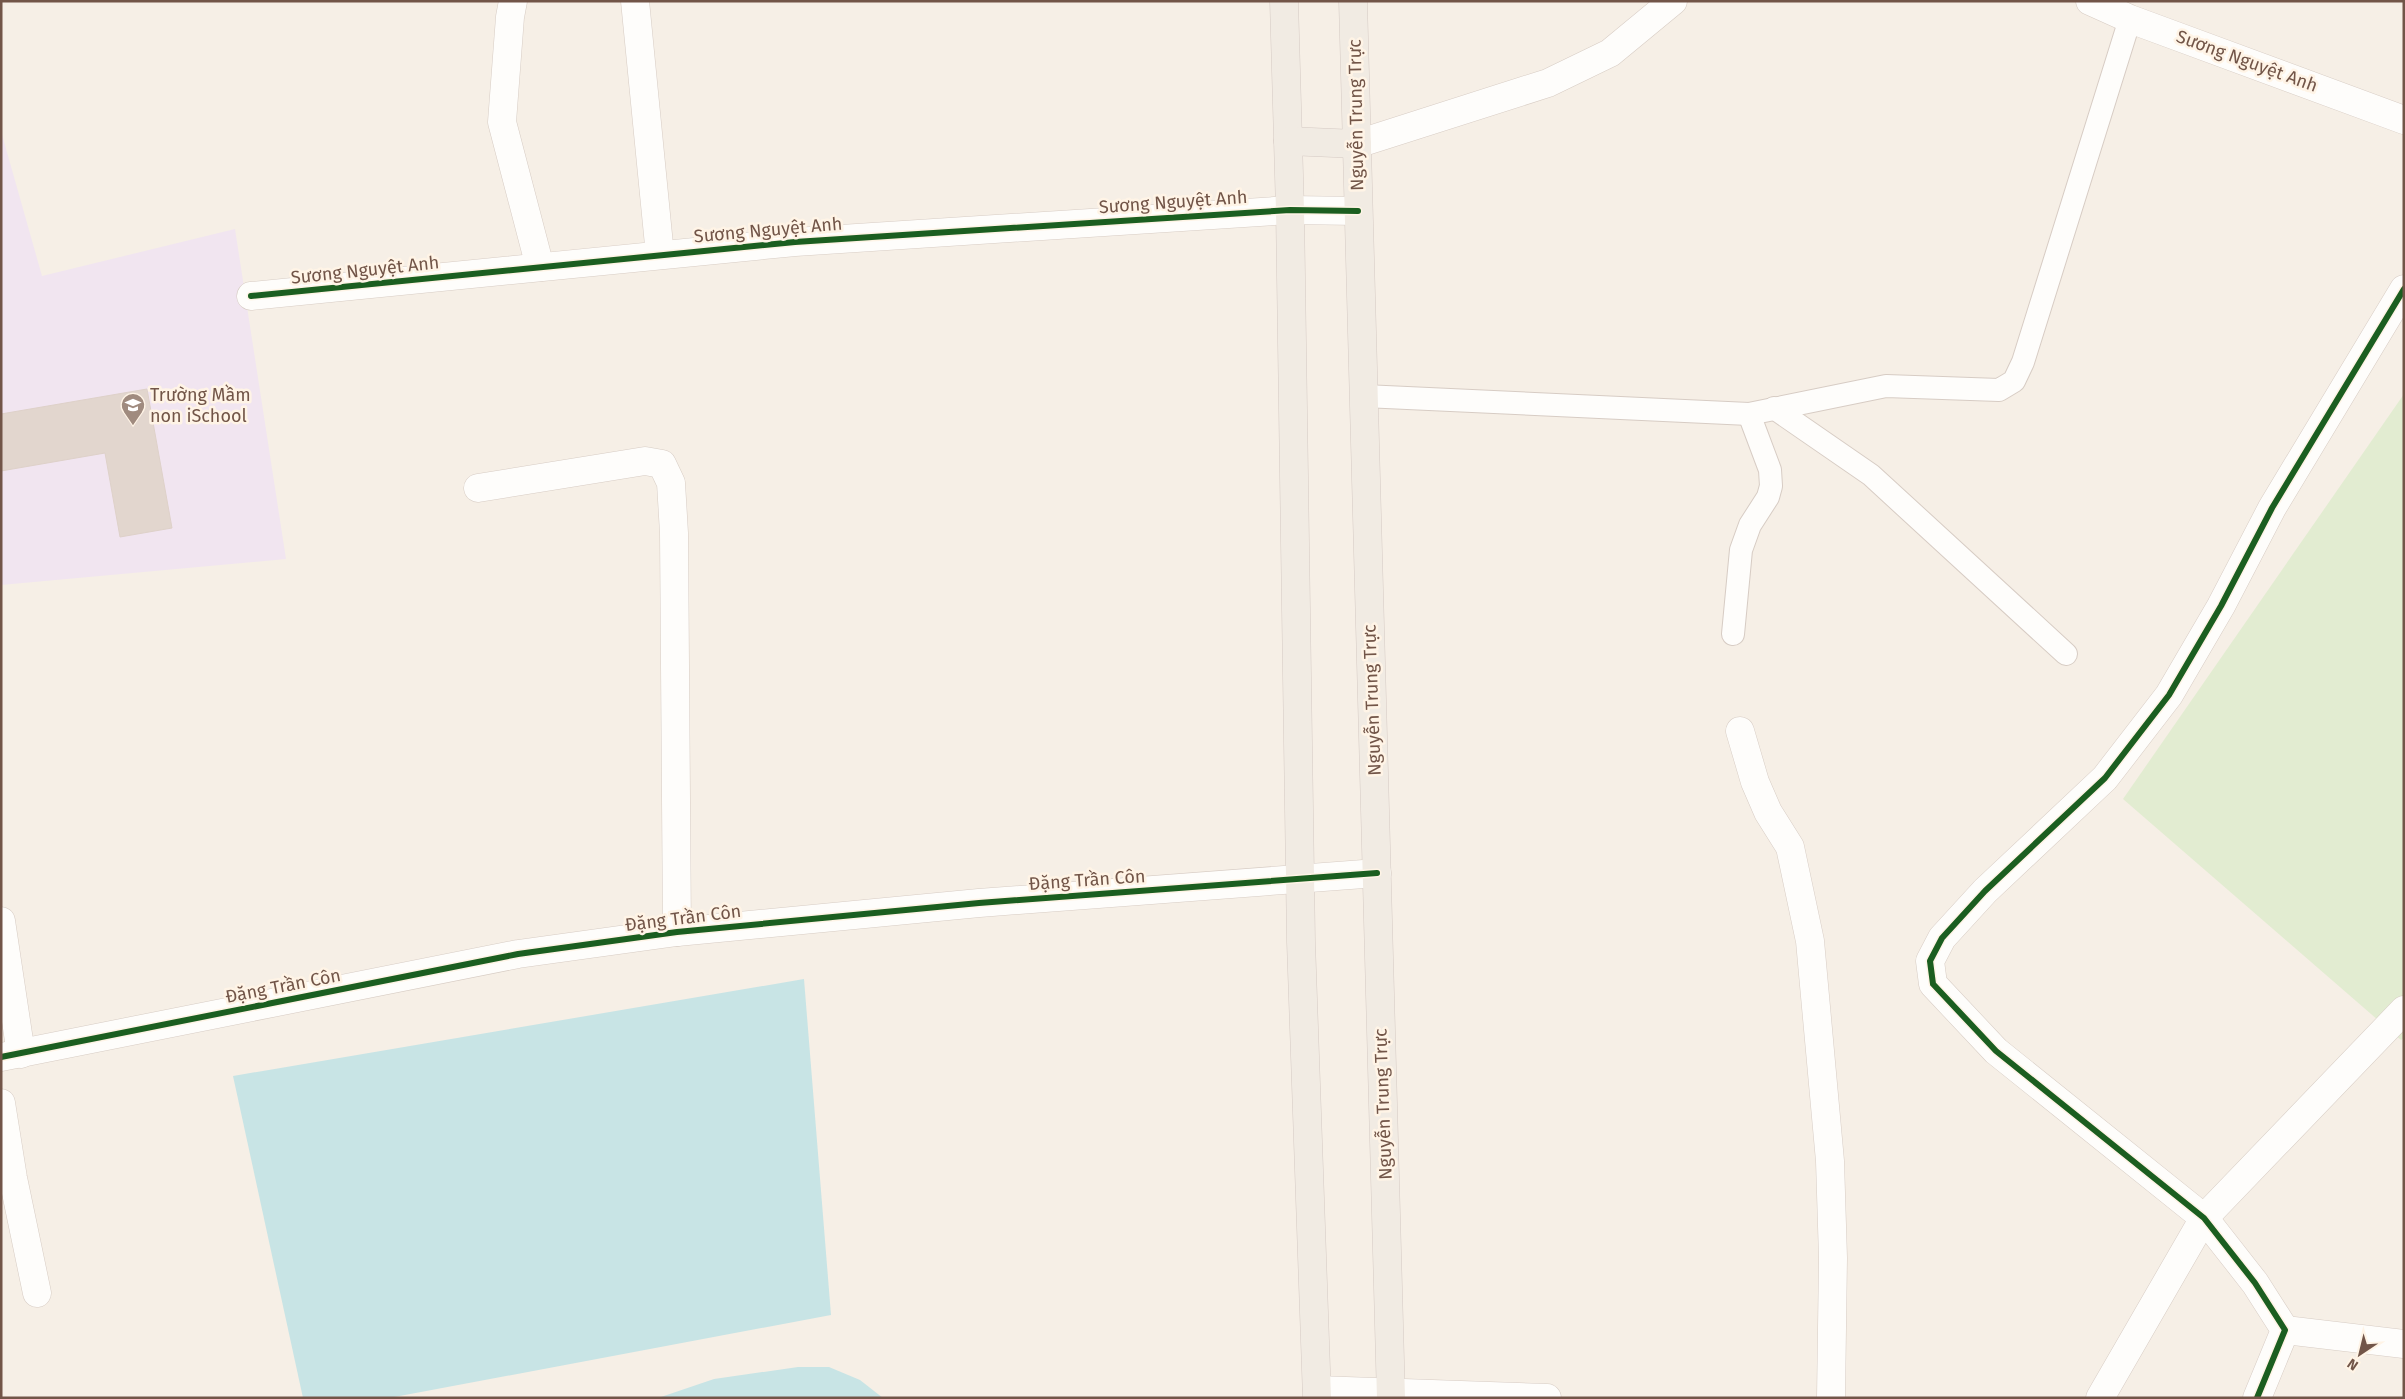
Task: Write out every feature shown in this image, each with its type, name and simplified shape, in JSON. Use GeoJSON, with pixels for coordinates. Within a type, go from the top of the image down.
{"type":"FeatureCollection","features":[{"type":"Feature","properties":{"kind":"main road"},"geometry":{"type":"LineString","coordinates":[[1284,1],[1290,210],[1300,880],[1317,1394]]}},
{"type":"Feature","properties":{"kind":"main road","name":"Nguyễn Trung Trực"},"geometry":{"type":"LineString","coordinates":[[1353,1],[1391,1395]]}},
{"type":"Feature","properties":{"kind":"main road"},"geometry":{"type":"LineString","coordinates":[[1288,141],[1357,144]]}},
{"type":"Feature","properties":{"kind":"street"},"geometry":{"type":"LineString","coordinates":[[514,1],[510,17],[502,122],[540,267]]}},
{"type":"Feature","properties":{"kind":"street"},"geometry":{"type":"LineString","coordinates":[[635,1],[660,255]]}},
{"type":"Feature","properties":{"kind":"street"},"geometry":{"type":"LineString","coordinates":[[1357,144],[1548,83],[1610,53],[1673,1]]}},
{"type":"Feature","properties":{"kind":"street","name":"Sương Nguyệt Anh"},"geometry":{"type":"LineString","coordinates":[[2090,1],[2130,19],[2404,120]]}},
{"type":"Feature","properties":{"kind":"street","name":"Sương Nguyệt Anh"},"geometry":{"type":"LineString","coordinates":[[251,296],[795,242],[1290,210],[1358,211]]}},
{"type":"Feature","properties":{"kind":"street"},"geometry":{"type":"LineString","coordinates":[[2285,1330],[2255,1283],[2204,1218],[1996,1050],[1933,984],[1930,960],[1942,938],[1986,891],[2105,778],[2169,695],[2221,606],[2272,508],[2404,289]]}},
{"type":"Feature","properties":{"kind":"street"},"geometry":{"type":"LineString","coordinates":[[478,488],[645,461],[662,464],[671,483],[674,534],[677,932]]}},
{"type":"Feature","properties":{"kind":"street"},"geometry":{"type":"LineString","coordinates":[[1740,731],[1761,797],[1790,847],[1810,941],[1830,1161],[1833,1258],[1831,1398]]}},
{"type":"Feature","properties":{"kind":"street","name":"Đặng Trần Côn"},"geometry":{"type":"LineString","coordinates":[[11,1056],[518,954],[677,932],[979,903],[1377,873]]}},
{"type":"Feature","properties":{"kind":"street"},"geometry":{"type":"LineString","coordinates":[[1,922],[11,1056]]}},
{"type":"Feature","properties":{"kind":"street"},"geometry":{"type":"LineString","coordinates":[[2100,1398],[2204,1218],[2404,1010]]}},
{"type":"Feature","properties":{"kind":"street"},"geometry":{"type":"LineString","coordinates":[[1,1103],[13,1178],[37,1293]]}},
{"type":"Feature","properties":{"kind":"street"},"geometry":{"type":"LineString","coordinates":[[2285,1330],[2404,1344]]}},
{"type":"Feature","properties":{"kind":"street"},"geometry":{"type":"LineString","coordinates":[[2257,1398],[2285,1330]]}},
{"type":"Feature","properties":{"kind":"street"},"geometry":{"type":"LineString","coordinates":[[1317,1394],[1547,1398]]}},
{"type":"Feature","properties":{"kind":"lane"},"geometry":{"type":"LineString","coordinates":[[1364,396],[1749,414],[1886,386],[2000,390],[2014,381],[2023,362],[2130,19]]}},
{"type":"Feature","properties":{"kind":"lane"},"geometry":{"type":"LineString","coordinates":[[1774,408],[1871,475],[2066,654]]}},
{"type":"Feature","properties":{"kind":"lane"},"geometry":{"type":"LineString","coordinates":[[1733,634],[1741,550],[1750,525],[1768,497],[1771,486],[1770,470],[1749,414]]}},
{"type":"Feature","properties":{"kind":"shaded area","name":"Trường Mầm non iSchool"},"geometry":{"type":"Polygon","coordinates":[[[1,131],[42,276],[235,229],[286,559],[1,585],[1,131]]]}},
{"type":"Feature","properties":{"kind":"green space"},"geometry":{"type":"Polygon","coordinates":[[[2404,394],[2404,1038],[2401,1040],[2123,799],[2404,394]]]}},
{"type":"Feature","properties":{"kind":"water"},"geometry":{"type":"Polygon","coordinates":[[[804,979],[831,1315],[389,1398],[303,1398],[233,1076],[804,979]]]}},
{"type":"Feature","properties":{"kind":"water"},"geometry":{"type":"Polygon","coordinates":[[[798,1367],[829,1367],[860,1380],[883,1398],[658,1398],[714,1379],[798,1367]]]}},
{"type":"Feature","properties":{"kind":"building"},"geometry":{"type":"Polygon","coordinates":[[[147,389],[172,528],[120,537],[105,453],[1,471],[1,414],[147,389]]]}},
{"type":"Feature","properties":{"kind":"cycle path"},"geometry":{"type":"LineString","coordinates":[[251,296],[795,242],[1290,210],[1358,211]]}},
{"type":"Feature","properties":{"kind":"cycle path"},"geometry":{"type":"LineString","coordinates":[[2257,1398],[2285,1330],[2255,1283],[2204,1218],[1996,1051],[1933,984],[1930,961],[1942,938],[1985,891],[2105,778],[2169,695],[2221,606],[2272,508],[2404,289]]}},
{"type":"Feature","properties":{"kind":"cycle path"},"geometry":{"type":"LineString","coordinates":[[1,1057],[518,954],[677,932],[979,903],[1377,873]]}},
{"type":"Feature","properties":{"kind":"place","name":"Trường Mầm non iSchool"},"geometry":{"type":"Point","coordinates":[133,426]}}]}
